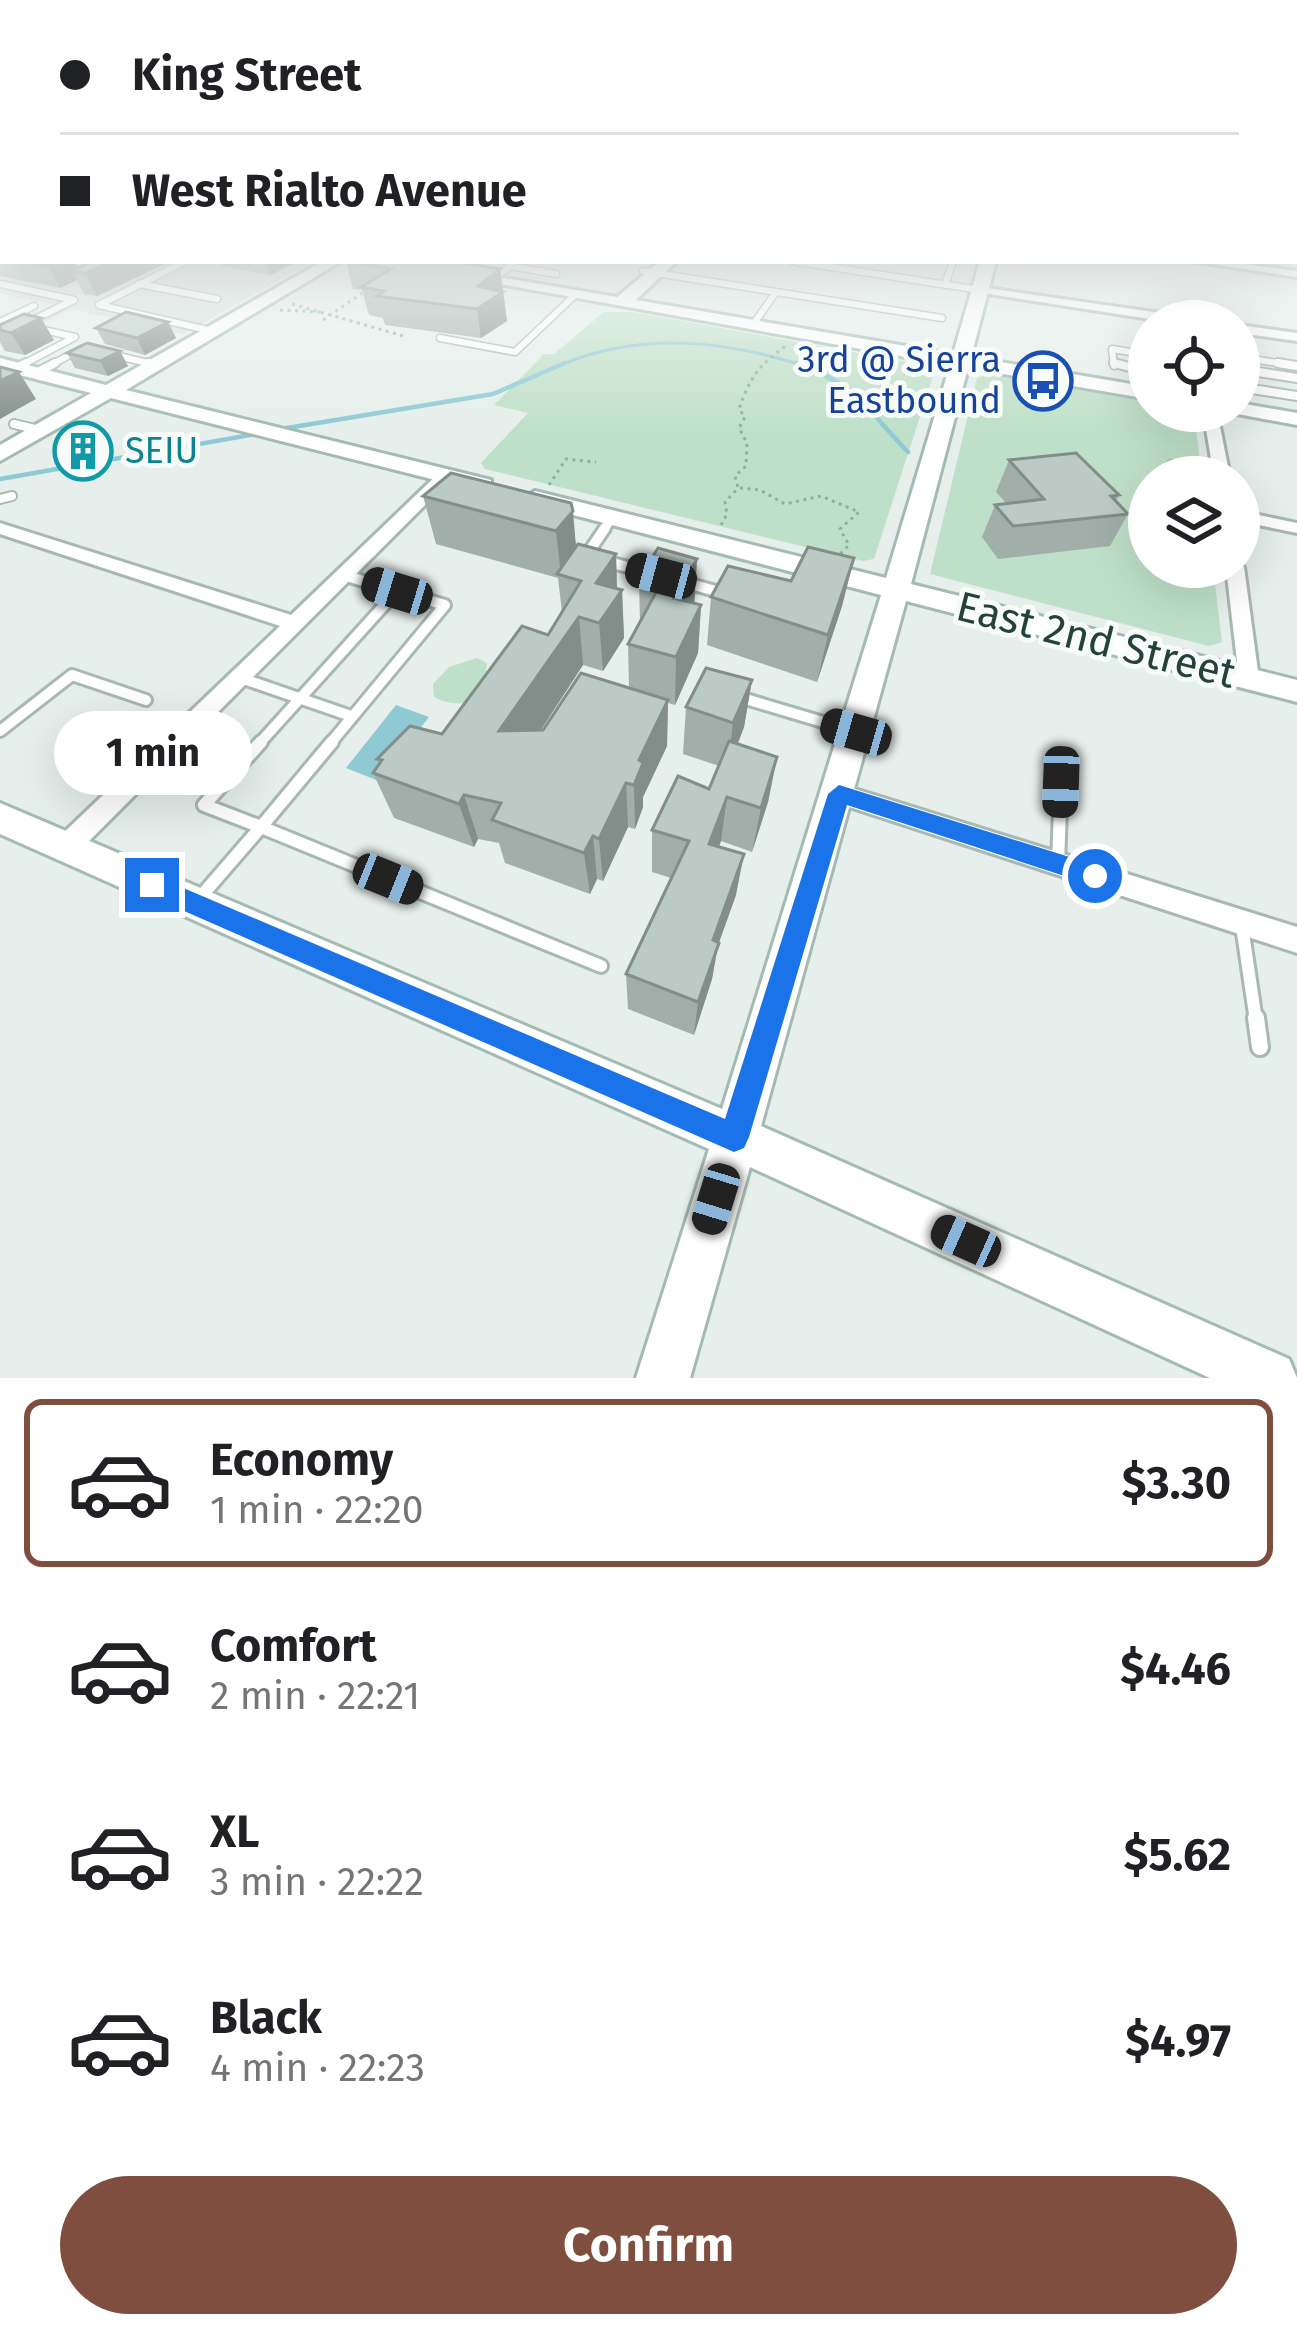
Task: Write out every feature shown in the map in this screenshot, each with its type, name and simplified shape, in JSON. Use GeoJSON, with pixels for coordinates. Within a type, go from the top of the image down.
{"type":"FeatureCollection","features":[{"type":"Feature","properties":{"kind":"street"},"geometry":{"type":"LineString","coordinates":[[0,454],[264,301]]}},
{"type":"Feature","properties":{"kind":"street"},"geometry":{"type":"LineString","coordinates":[[616,301],[959,361],[1126,379]]}},
{"type":"Feature","properties":{"kind":"street"},"geometry":{"type":"LineString","coordinates":[[663,1378],[839,794],[977,301]]}},
{"type":"Feature","properties":{"kind":"street"},"geometry":{"type":"LineString","coordinates":[[1056,301],[1128,312]]}},
{"type":"Feature","properties":{"kind":"street"},"geometry":{"type":"LineString","coordinates":[[1260,331],[1297,337]]}},
{"type":"Feature","properties":{"kind":"street","name":"East 2nd Street"},"geometry":{"type":"LineString","coordinates":[[17,368],[613,517],[789,570],[896,588],[1297,692]]}},
{"type":"Feature","properties":{"kind":"street"},"geometry":{"type":"LineString","coordinates":[[1260,413],[1297,419]]}},
{"type":"Feature","properties":{"kind":"street"},"geometry":{"type":"LineString","coordinates":[[65,848],[446,476]]}},
{"type":"Feature","properties":{"kind":"street"},"geometry":{"type":"LineString","coordinates":[[1260,520],[1297,528]]}},
{"type":"Feature","properties":{"kind":"street"},"geometry":{"type":"LineString","coordinates":[[0,528],[293,623]]}},
{"type":"Feature","properties":{"kind":"street"},"geometry":{"type":"LineString","coordinates":[[1237,588],[1249,679]]}},
{"type":"Feature","properties":{"kind":"street"},"geometry":{"type":"LineString","coordinates":[[839,794],[1297,940]]}},
{"type":"Feature","properties":{"kind":"street"},"geometry":{"type":"LineString","coordinates":[[0,818],[734,1137],[1270,1378]]}},
{"type":"Feature","properties":{"kind":"lane"},"geometry":{"type":"LineString","coordinates":[[17,368],[75,337],[36,328],[18,332],[73,301]]}},
{"type":"Feature","properties":{"kind":"lane"},"geometry":{"type":"LineString","coordinates":[[105,301],[98,305],[212,331]]}},
{"type":"Feature","properties":{"kind":"lane"},"geometry":{"type":"LineString","coordinates":[[440,338],[514,352],[568,301]]}},
{"type":"Feature","properties":{"kind":"lane"},"geometry":{"type":"LineString","coordinates":[[752,326],[769,301]]}},
{"type":"Feature","properties":{"kind":"lane"},"geometry":{"type":"LineString","coordinates":[[833,301],[970,324]]}},
{"type":"Feature","properties":{"kind":"lane"},"geometry":{"type":"LineString","coordinates":[[0,322],[34,306]]}},
{"type":"Feature","properties":{"kind":"lane"},"geometry":{"type":"LineString","coordinates":[[17,368],[84,347]]}},
{"type":"Feature","properties":{"kind":"lane"},"geometry":{"type":"LineString","coordinates":[[1126,379],[1114,366],[1112,349],[1128,352]]}},
{"type":"Feature","properties":{"kind":"lane"},"geometry":{"type":"LineString","coordinates":[[103,352],[156,365]]}},
{"type":"Feature","properties":{"kind":"lane"},"geometry":{"type":"LineString","coordinates":[[1260,360],[1297,366]]}},
{"type":"Feature","properties":{"kind":"lane"},"geometry":{"type":"LineString","coordinates":[[1260,373],[1297,378]]}},
{"type":"Feature","properties":{"kind":"lane"},"geometry":{"type":"LineString","coordinates":[[1260,390],[1297,396]]}},
{"type":"Feature","properties":{"kind":"lane"},"geometry":{"type":"LineString","coordinates":[[14,424],[42,431]]}},
{"type":"Feature","properties":{"kind":"lane"},"geometry":{"type":"LineString","coordinates":[[0,499],[12,496]]}},
{"type":"Feature","properties":{"kind":"lane"},"geometry":{"type":"LineString","coordinates":[[613,517],[586,556],[732,595]]}},
{"type":"Feature","properties":{"kind":"lane"},"geometry":{"type":"LineString","coordinates":[[195,904],[445,605],[343,575]]}},
{"type":"Feature","properties":{"kind":"lane"},"geometry":{"type":"LineString","coordinates":[[397,591],[204,805],[601,966]]}},
{"type":"Feature","properties":{"kind":"lane"},"geometry":{"type":"LineString","coordinates":[[0,731],[72,675],[146,700]]}},
{"type":"Feature","properties":{"kind":"lane"},"geometry":{"type":"LineString","coordinates":[[238,677],[351,716]]}},
{"type":"Feature","properties":{"kind":"lane"},"geometry":{"type":"LineString","coordinates":[[723,693],[856,732]]}},
{"type":"Feature","properties":{"kind":"lane"},"geometry":{"type":"LineString","coordinates":[[1058,864],[1061,782]]}},
{"type":"Feature","properties":{"kind":"lane"},"geometry":{"type":"LineString","coordinates":[[1242,923],[1260,1047]]}},
{"type":"Feature","properties":{"kind":"path"},"geometry":{"type":"LineString","coordinates":[[293,301],[407,337]]}},
{"type":"Feature","properties":{"kind":"path"},"geometry":{"type":"LineString","coordinates":[[323,320],[350,301]]}},
{"type":"Feature","properties":{"kind":"path"},"geometry":{"type":"LineString","coordinates":[[278,311],[322,312]]}},
{"type":"Feature","properties":{"kind":"path"},"geometry":{"type":"LineString","coordinates":[[738,488],[735,476],[746,466],[747,443],[739,431],[745,417],[740,406],[753,369],[782,349]]}},
{"type":"Feature","properties":{"kind":"path"},"geometry":{"type":"LineString","coordinates":[[548,486],[566,459],[596,462]]}},
{"type":"Feature","properties":{"kind":"path"},"geometry":{"type":"LineString","coordinates":[[719,528],[726,519],[725,502],[738,488]]}},
{"type":"Feature","properties":{"kind":"path"},"geometry":{"type":"LineString","coordinates":[[738,488],[760,490],[785,504],[821,496],[859,512],[840,529],[849,545],[838,557]]}},
{"type":"Feature","properties":{"kind":"shaded area"},"geometry":{"type":"Polygon","coordinates":[[[36,301],[241,301],[184,334],[71,309],[0,343],[0,329],[52,305],[36,301]]]}},
{"type":"Feature","properties":{"kind":"green space"},"geometry":{"type":"Polygon","coordinates":[[[604,312],[633,312],[936,367],[874,559],[863,561],[485,469],[481,463],[528,413],[494,405],[544,354],[554,354],[604,312]]]}},
{"type":"Feature","properties":{"kind":"green space"},"geometry":{"type":"Polygon","coordinates":[[[988,374],[1128,398],[1128,432],[1196,432],[1199,456],[1128,456],[1128,588],[1216,588],[1222,642],[1209,646],[930,574],[977,378],[988,374]]]}},
{"type":"Feature","properties":{"kind":"green space"},"geometry":{"type":"Polygon","coordinates":[[[477,658],[487,663],[483,694],[459,703],[434,697],[433,684],[449,667],[477,658]]]}},
{"type":"Feature","properties":{"kind":"water"},"geometry":{"type":"Polygon","coordinates":[[[396,705],[429,717],[379,781],[346,768],[396,705]]]}},
{"type":"Feature","properties":{"kind":"building"},"geometry":{"type":"Polygon","coordinates":[[[418,301],[489,301],[477,309],[418,301]]]}},
{"type":"Feature","properties":{"kind":"building"},"geometry":{"type":"Polygon","coordinates":[[[126,312],[168,322],[137,338],[96,328],[126,312]]]}},
{"type":"Feature","properties":{"kind":"building"},"geometry":{"type":"Polygon","coordinates":[[[24,314],[41,318],[11,333],[0,330],[0,325],[24,314]]]}},
{"type":"Feature","properties":{"kind":"building"},"geometry":{"type":"Polygon","coordinates":[[[87,343],[120,351],[100,361],[67,353],[87,343]]]}},
{"type":"Feature","properties":{"kind":"building"},"geometry":{"type":"Polygon","coordinates":[[[0,367],[19,372],[0,381],[0,367]]]}},
{"type":"Feature","properties":{"kind":"building"},"geometry":{"type":"Polygon","coordinates":[[[1076,453],[1119,495],[1111,496],[1128,514],[1013,526],[995,505],[1044,499],[1009,460],[1076,453]]]}},
{"type":"Feature","properties":{"kind":"building"},"geometry":{"type":"Polygon","coordinates":[[[451,473],[571,503],[573,511],[556,531],[423,496],[451,473]]]}},
{"type":"Feature","properties":{"kind":"building"},"geometry":{"type":"Polygon","coordinates":[[[578,544],[616,554],[596,583],[622,590],[599,623],[579,617],[499,731],[543,730],[581,673],[668,700],[639,760],[643,763],[634,785],[626,783],[599,839],[593,836],[584,853],[492,820],[501,803],[464,795],[459,804],[373,773],[382,760],[377,759],[410,726],[442,734],[522,626],[548,635],[581,581],[557,574],[578,544]]]}},
{"type":"Feature","properties":{"kind":"building"},"geometry":{"type":"Polygon","coordinates":[[[808,547],[854,558],[828,635],[711,597],[728,566],[791,581],[808,547]]]}},
{"type":"Feature","properties":{"kind":"building"},"geometry":{"type":"Polygon","coordinates":[[[658,548],[697,559],[674,598],[701,605],[676,657],[628,644],[660,585],[639,579],[658,548]]]}},
{"type":"Feature","properties":{"kind":"building"},"geometry":{"type":"Polygon","coordinates":[[[706,668],[752,680],[733,723],[686,707],[706,668]]]}},
{"type":"Feature","properties":{"kind":"building"},"geometry":{"type":"Polygon","coordinates":[[[729,741],[777,757],[761,808],[727,797],[709,844],[744,854],[713,940],[719,943],[698,1002],[626,974],[689,841],[652,830],[678,776],[709,789],[729,741]]]}},
{"type":"Feature","properties":{"kind":"waterway"},"geometry":{"type":"LineString","coordinates":[[559,366],[619,348],[681,343],[743,350],[799,364]]}},
{"type":"Feature","properties":{"kind":"waterway"},"geometry":{"type":"LineString","coordinates":[[275,430],[493,394],[565,363]]}},
{"type":"Feature","properties":{"kind":"waterway"},"geometry":{"type":"LineString","coordinates":[[799,364],[804,366]]}},
{"type":"Feature","properties":{"kind":"waterway"},"geometry":{"type":"LineString","coordinates":[[799,364],[847,389],[908,452]]}},
{"type":"Feature","properties":{"kind":"waterway"},"geometry":{"type":"LineString","coordinates":[[0,479],[262,433]]}},
{"type":"Feature","properties":{"kind":"place","name":"3rd @ Sierra Eastbound"},"geometry":{"type":"Point","coordinates":[1043,381]}},
{"type":"Feature","properties":{"kind":"place","name":"SEIU"},"geometry":{"type":"Point","coordinates":[83,451]}},
{"type":"Feature","properties":{"kind":"route"},"geometry":{"type":"LineString","coordinates":[[152,885],[734,1137],[839,794],[1095,876]]}}]}
